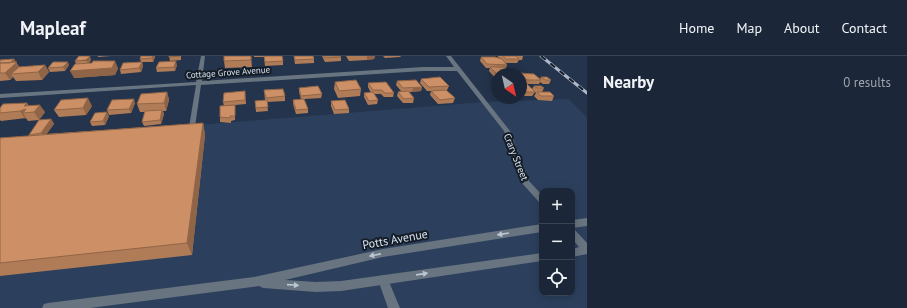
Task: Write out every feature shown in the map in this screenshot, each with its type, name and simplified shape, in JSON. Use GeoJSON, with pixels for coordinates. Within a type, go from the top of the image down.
{"type":"FeatureCollection","features":[{"type":"Feature","properties":{"kind":"street"},"geometry":{"type":"LineString","coordinates":[[192,127],[203,56]]}},
{"type":"Feature","properties":{"kind":"street","name":"Crary Street"},"geometry":{"type":"LineString","coordinates":[[448,56],[507,132],[525,182],[539,197]]}},
{"type":"Feature","properties":{"kind":"street","name":"Cottage Grove Avenue"},"geometry":{"type":"LineString","coordinates":[[0,96],[424,69],[458,69]]}},
{"type":"Feature","properties":{"kind":"street"},"geometry":{"type":"LineString","coordinates":[[575,224],[587,222]]}},
{"type":"Feature","properties":{"kind":"street","name":"Potts Avenue"},"geometry":{"type":"LineString","coordinates":[[48,308],[254,282],[383,254],[539,228]]}},
{"type":"Feature","properties":{"kind":"street"},"geometry":{"type":"LineString","coordinates":[[575,236],[587,250]]}},
{"type":"Feature","properties":{"kind":"street"},"geometry":{"type":"LineString","coordinates":[[575,252],[587,250]]}},
{"type":"Feature","properties":{"kind":"street","name":"Potts Avenue"},"geometry":{"type":"LineString","coordinates":[[254,282],[316,287],[341,286],[539,257]]}},
{"type":"Feature","properties":{"kind":"street"},"geometry":{"type":"LineString","coordinates":[[384,280],[394,308]]}},
{"type":"Feature","properties":{"kind":"shaded area"},"geometry":{"type":"Polygon","coordinates":[[[569,99],[587,118],[587,308],[0,308],[0,141],[484,102],[491,102],[491,104],[527,104],[527,100],[569,99]]]}},
{"type":"Feature","properties":{"kind":"building"},"geometry":{"type":"Polygon","coordinates":[[[79,56],[90,56],[86,60],[75,61],[79,56]]]}},
{"type":"Feature","properties":{"kind":"building"},"geometry":{"type":"Polygon","coordinates":[[[141,56],[153,56],[152,58],[140,59],[141,56]]]}},
{"type":"Feature","properties":{"kind":"building"},"geometry":{"type":"Polygon","coordinates":[[[224,56],[251,56],[251,60],[224,61],[224,56]]]}},
{"type":"Feature","properties":{"kind":"building"},"geometry":{"type":"Polygon","coordinates":[[[264,56],[282,56],[283,61],[265,62],[264,56]]]}},
{"type":"Feature","properties":{"kind":"building"},"geometry":{"type":"Polygon","coordinates":[[[294,56],[313,56],[314,59],[295,60],[294,56]]]}},
{"type":"Feature","properties":{"kind":"building"},"geometry":{"type":"Polygon","coordinates":[[[324,56],[340,56],[341,57],[325,58],[324,56]]]}},
{"type":"Feature","properties":{"kind":"building"},"geometry":{"type":"Polygon","coordinates":[[[503,56],[516,56],[519,59],[506,59],[503,56]]]}},
{"type":"Feature","properties":{"kind":"building"},"geometry":{"type":"Polygon","coordinates":[[[481,57],[495,57],[502,59],[507,65],[487,64],[481,57]]]}},
{"type":"Feature","properties":{"kind":"building"},"geometry":{"type":"Polygon","coordinates":[[[14,59],[10,63],[0,63],[0,60],[14,59]]]}},
{"type":"Feature","properties":{"kind":"building"},"geometry":{"type":"Polygon","coordinates":[[[93,61],[115,61],[112,68],[70,71],[75,64],[92,63],[93,61]]]}},
{"type":"Feature","properties":{"kind":"building"},"geometry":{"type":"Polygon","coordinates":[[[176,61],[174,67],[156,68],[159,62],[176,61]]]}},
{"type":"Feature","properties":{"kind":"building"},"geometry":{"type":"Polygon","coordinates":[[[17,62],[5,73],[0,73],[0,63],[17,62]]]}},
{"type":"Feature","properties":{"kind":"building"},"geometry":{"type":"Polygon","coordinates":[[[53,62],[68,62],[63,67],[48,68],[53,62]]]}},
{"type":"Feature","properties":{"kind":"building"},"geometry":{"type":"Polygon","coordinates":[[[142,62],[139,68],[120,70],[123,63],[142,62]]]}},
{"type":"Feature","properties":{"kind":"building"},"geometry":{"type":"Polygon","coordinates":[[[45,65],[38,72],[11,74],[19,67],[45,65]]]}},
{"type":"Feature","properties":{"kind":"building"},"geometry":{"type":"Polygon","coordinates":[[[490,67],[506,68],[491,68],[490,67]]]}},
{"type":"Feature","properties":{"kind":"building"},"geometry":{"type":"Polygon","coordinates":[[[527,74],[534,74],[541,80],[527,80],[527,74]]]}},
{"type":"Feature","properties":{"kind":"building"},"geometry":{"type":"Polygon","coordinates":[[[440,77],[449,86],[429,87],[421,79],[440,77]]]}},
{"type":"Feature","properties":{"kind":"building"},"geometry":{"type":"Polygon","coordinates":[[[541,77],[547,77],[551,80],[545,80],[541,77]]]}},
{"type":"Feature","properties":{"kind":"building"},"geometry":{"type":"Polygon","coordinates":[[[356,80],[361,89],[339,91],[335,82],[356,80]]]}},
{"type":"Feature","properties":{"kind":"building"},"geometry":{"type":"Polygon","coordinates":[[[416,80],[422,87],[403,88],[397,81],[416,80]]]}},
{"type":"Feature","properties":{"kind":"building"},"geometry":{"type":"Polygon","coordinates":[[[386,82],[394,93],[385,93],[382,90],[373,90],[368,83],[386,82]]]}},
{"type":"Feature","properties":{"kind":"building"},"geometry":{"type":"Polygon","coordinates":[[[527,84],[535,92],[527,92],[527,84]]]}},
{"type":"Feature","properties":{"kind":"building"},"geometry":{"type":"Polygon","coordinates":[[[318,86],[322,94],[301,96],[299,88],[318,86]]]}},
{"type":"Feature","properties":{"kind":"building"},"geometry":{"type":"Polygon","coordinates":[[[534,86],[541,86],[544,88],[538,88],[534,86]]]}},
{"type":"Feature","properties":{"kind":"building"},"geometry":{"type":"Polygon","coordinates":[[[283,89],[285,96],[266,98],[264,90],[283,89]]]}},
{"type":"Feature","properties":{"kind":"building"},"geometry":{"type":"Polygon","coordinates":[[[446,90],[455,98],[440,100],[431,91],[446,90]]]}},
{"type":"Feature","properties":{"kind":"building"},"geometry":{"type":"Polygon","coordinates":[[[245,91],[245,100],[223,102],[224,93],[245,91]]]}},
{"type":"Feature","properties":{"kind":"building"},"geometry":{"type":"Polygon","coordinates":[[[408,91],[414,98],[404,99],[398,92],[408,91]]]}},
{"type":"Feature","properties":{"kind":"building"},"geometry":{"type":"Polygon","coordinates":[[[167,92],[164,103],[137,104],[141,94],[167,92]]]}},
{"type":"Feature","properties":{"kind":"building"},"geometry":{"type":"Polygon","coordinates":[[[373,92],[378,100],[369,101],[364,93],[373,92]]]}},
{"type":"Feature","properties":{"kind":"building"},"geometry":{"type":"Polygon","coordinates":[[[537,92],[550,92],[554,96],[541,96],[537,92]]]}},
{"type":"Feature","properties":{"kind":"building"},"geometry":{"type":"Polygon","coordinates":[[[88,98],[83,108],[54,110],[61,100],[88,98]]]}},
{"type":"Feature","properties":{"kind":"building"},"geometry":{"type":"Polygon","coordinates":[[[134,99],[129,109],[107,110],[112,100],[134,99]]]}},
{"type":"Feature","properties":{"kind":"building"},"geometry":{"type":"Polygon","coordinates":[[[304,99],[308,109],[296,110],[293,100],[304,99]]]}},
{"type":"Feature","properties":{"kind":"building"},"geometry":{"type":"Polygon","coordinates":[[[267,100],[268,107],[256,108],[255,101],[267,100]]]}},
{"type":"Feature","properties":{"kind":"building"},"geometry":{"type":"Polygon","coordinates":[[[345,100],[349,109],[335,110],[331,101],[345,100]]]}},
{"type":"Feature","properties":{"kind":"building"},"geometry":{"type":"Polygon","coordinates":[[[27,103],[24,106],[40,105],[34,112],[23,113],[26,109],[0,113],[0,108],[3,104],[27,103]]]}},
{"type":"Feature","properties":{"kind":"building"},"geometry":{"type":"Polygon","coordinates":[[[235,105],[235,116],[230,116],[230,118],[220,117],[220,106],[235,105]]]}},
{"type":"Feature","properties":{"kind":"building"},"geometry":{"type":"Polygon","coordinates":[[[162,110],[160,120],[142,122],[145,111],[162,110]]]}},
{"type":"Feature","properties":{"kind":"building"},"geometry":{"type":"Polygon","coordinates":[[[107,112],[103,121],[90,122],[95,113],[107,112]]]}},
{"type":"Feature","properties":{"kind":"building"},"geometry":{"type":"Polygon","coordinates":[[[51,119],[41,133],[29,135],[39,120],[51,119]]]}},
{"type":"Feature","properties":{"kind":"building"},"geometry":{"type":"Polygon","coordinates":[[[203,123],[187,243],[0,263],[0,138],[203,123]]]}},
{"type":"Feature","properties":{"kind":"railway"},"geometry":{"type":"LineString","coordinates":[[541,56],[587,93]]}}]}
